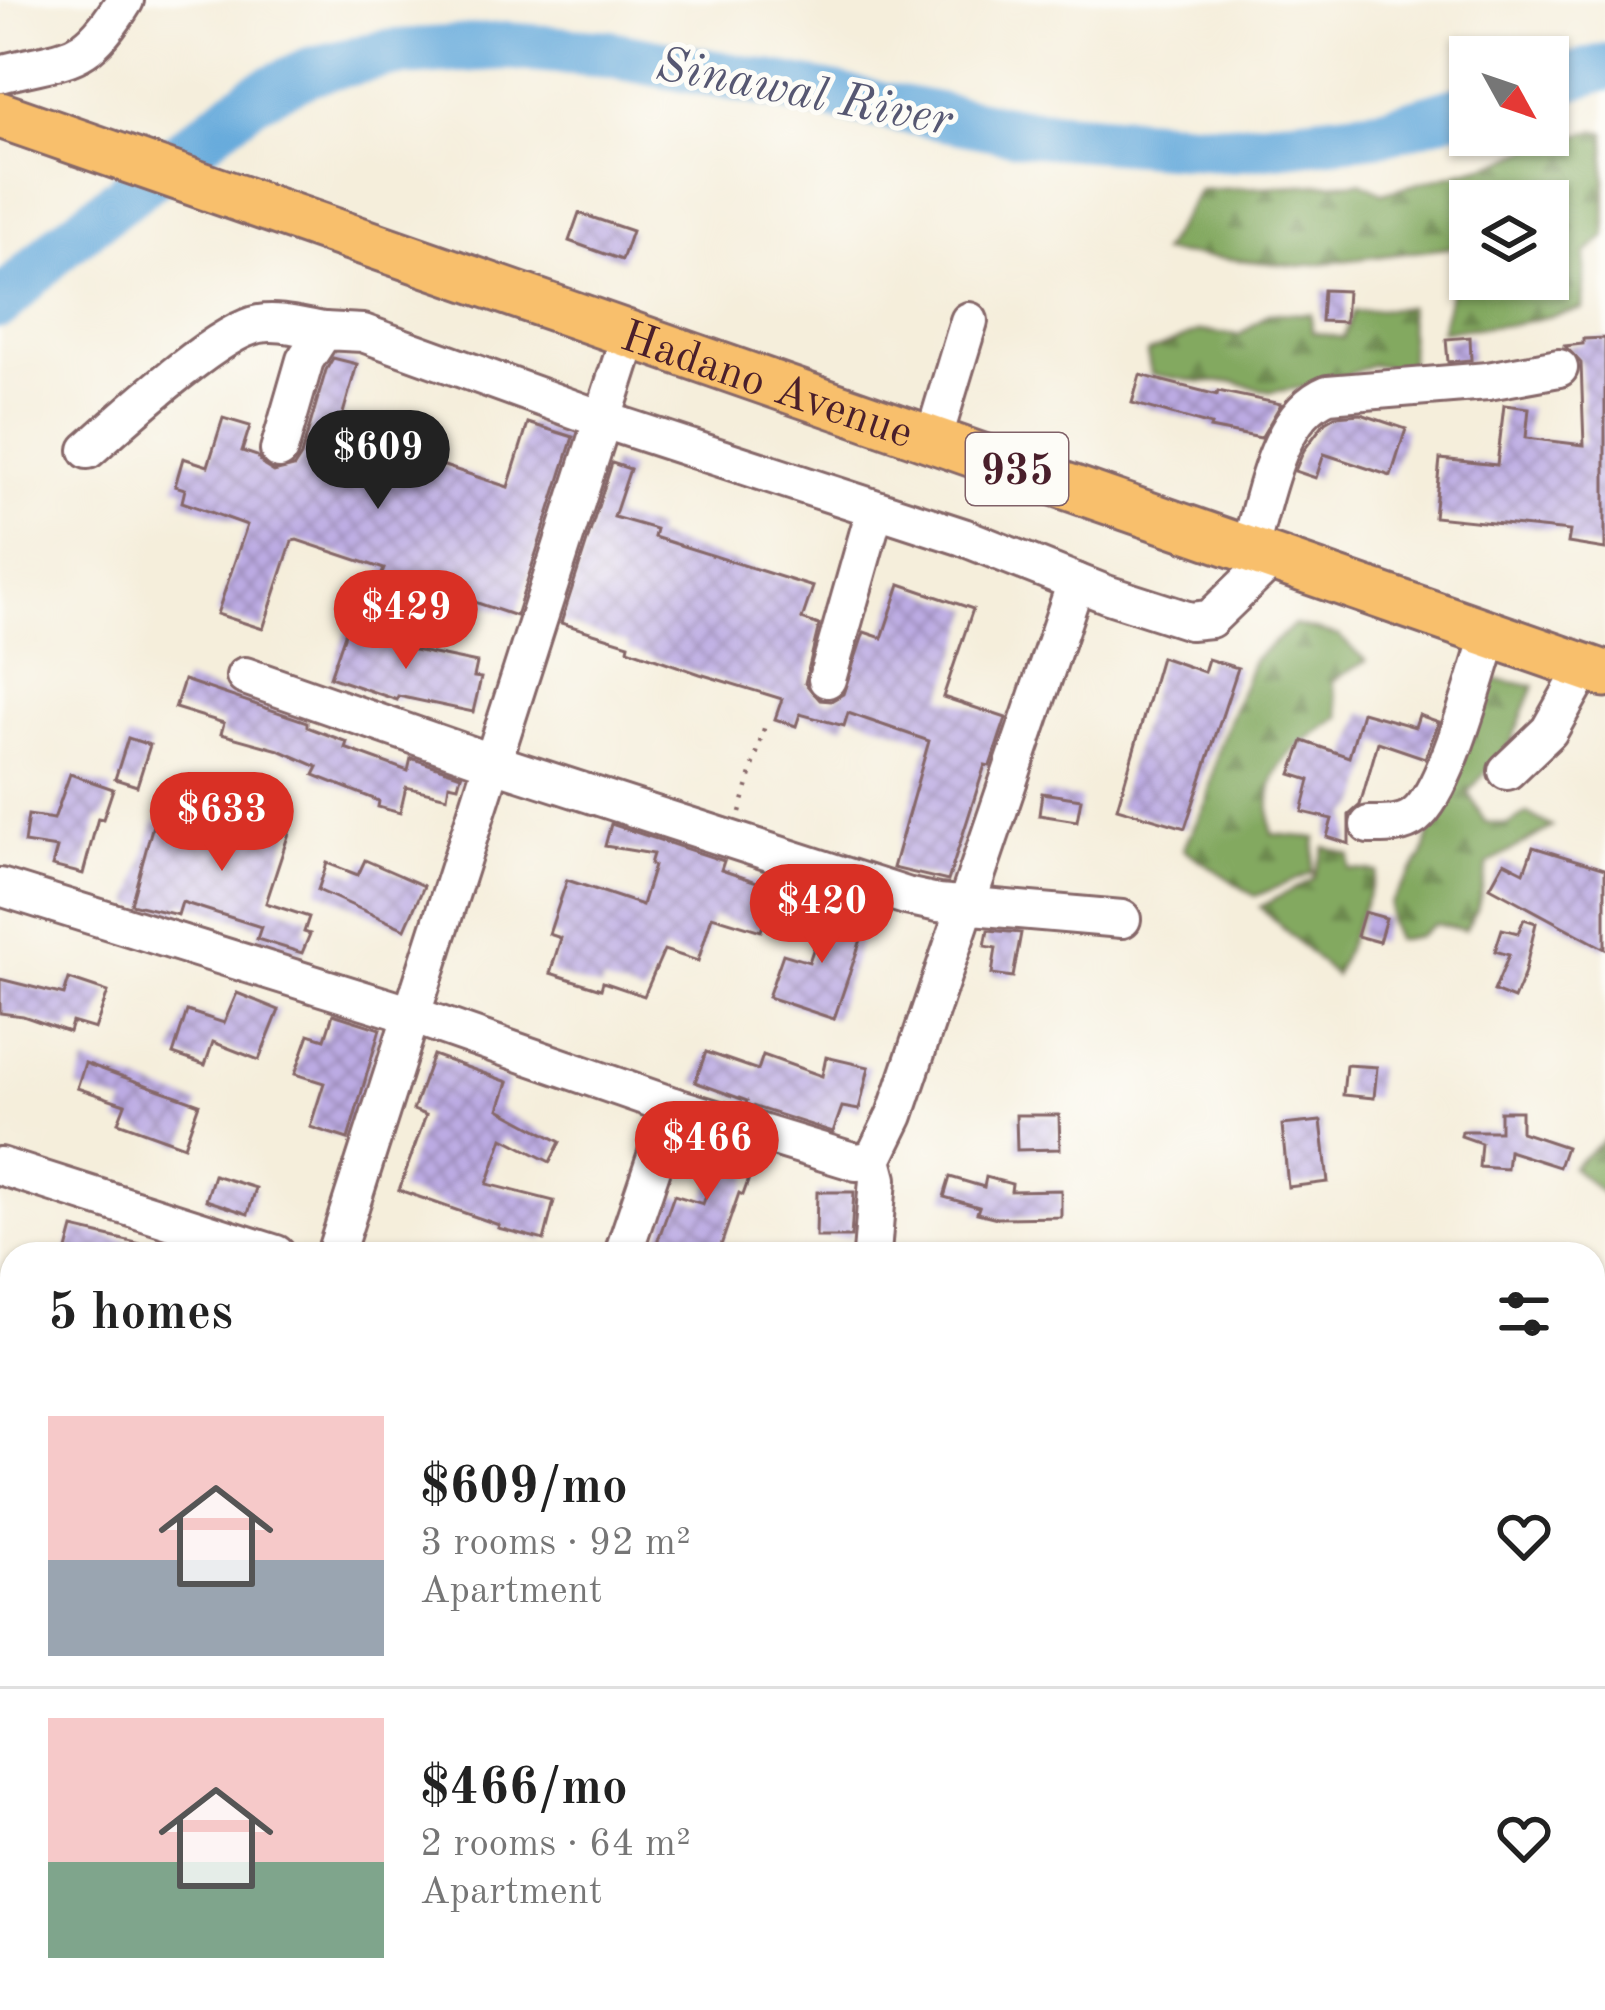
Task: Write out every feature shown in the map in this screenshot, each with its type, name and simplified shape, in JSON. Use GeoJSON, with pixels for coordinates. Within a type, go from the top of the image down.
{"type":"FeatureCollection","features":[{"type":"Feature","properties":{"kind":"main road","name":"Hadano Avenue"},"geometry":{"type":"LineString","coordinates":[[0,115],[1595,670]]}},
{"type":"Feature","properties":{"kind":"street"},"geometry":{"type":"LineString","coordinates":[[0,74],[80,54],[104,34],[125,0]]}},
{"type":"Feature","properties":{"kind":"street"},"geometry":{"type":"LineString","coordinates":[[933,440],[969,321]]}},
{"type":"Feature","properties":{"kind":"street"},"geometry":{"type":"LineString","coordinates":[[88,450],[234,333],[266,322],[363,333],[1203,622],[1217,614],[1261,554],[1283,440],[1293,420],[1314,400],[1328,394],[1488,381],[1559,368]]}},
{"type":"Feature","properties":{"kind":"street"},"geometry":{"type":"LineString","coordinates":[[278,450],[305,360],[324,332]]}},
{"type":"Feature","properties":{"kind":"street"},"geometry":{"type":"LineString","coordinates":[[339,1242],[630,334]]}},
{"type":"Feature","properties":{"kind":"street"},"geometry":{"type":"LineString","coordinates":[[827,679],[874,510]]}},
{"type":"Feature","properties":{"kind":"street"},"geometry":{"type":"LineString","coordinates":[[873,1242],[878,1179],[873,1160],[896,1115],[1076,582]]}},
{"type":"Feature","properties":{"kind":"street"},"geometry":{"type":"LineString","coordinates":[[1369,825],[1407,821],[1425,806],[1442,773],[1490,634]]}},
{"type":"Feature","properties":{"kind":"street"},"geometry":{"type":"LineString","coordinates":[[1507,771],[1549,731],[1595,670]]}},
{"type":"Feature","properties":{"kind":"street"},"geometry":{"type":"LineString","coordinates":[[245,676],[491,762],[906,896],[1122,920]]}},
{"type":"Feature","properties":{"kind":"street"},"geometry":{"type":"LineString","coordinates":[[0,887],[410,1014],[674,1106],[856,1162],[873,1160]]}},
{"type":"Feature","properties":{"kind":"street"},"geometry":{"type":"LineString","coordinates":[[627,1242],[674,1106]]}},
{"type":"Feature","properties":{"kind":"street"},"geometry":{"type":"LineString","coordinates":[[0,1166],[238,1242]]}},
{"type":"Feature","properties":{"kind":"path"},"geometry":{"type":"LineString","coordinates":[[732,841],[765,725]]}},
{"type":"Feature","properties":{"kind":"green space"},"geometry":{"type":"Polygon","coordinates":[[[1605,132],[1605,237],[1586,254],[1583,309],[1509,325],[1441,331],[1449,299],[1569,300],[1569,180],[1449,180],[1449,248],[1299,266],[1161,252],[1199,190],[1361,182],[1382,193],[1514,156],[1569,156],[1569,137],[1605,132]]]}},
{"type":"Feature","properties":{"kind":"green space"},"geometry":{"type":"Polygon","coordinates":[[[1408,307],[1411,371],[1372,364],[1329,384],[1271,392],[1234,382],[1151,374],[1147,353],[1200,331],[1240,335],[1269,313],[1311,314],[1312,332],[1343,338],[1353,312],[1408,307]]]}},
{"type":"Feature","properties":{"kind":"green space"},"geometry":{"type":"Polygon","coordinates":[[[1294,625],[1339,636],[1366,661],[1332,681],[1340,717],[1282,762],[1271,791],[1272,834],[1316,838],[1312,873],[1255,896],[1183,849],[1206,803],[1219,747],[1253,660],[1294,625]]]}},
{"type":"Feature","properties":{"kind":"green space"},"geometry":{"type":"Polygon","coordinates":[[[1485,679],[1534,685],[1511,743],[1468,792],[1485,822],[1508,825],[1527,813],[1552,827],[1488,864],[1477,909],[1465,930],[1435,924],[1418,936],[1396,940],[1389,922],[1390,903],[1423,856],[1440,794],[1485,679]]]}},
{"type":"Feature","properties":{"kind":"green space"},"geometry":{"type":"Polygon","coordinates":[[[1325,847],[1350,855],[1349,869],[1377,872],[1335,976],[1260,907],[1313,879],[1325,847]]]}},
{"type":"Feature","properties":{"kind":"green space"},"geometry":{"type":"Polygon","coordinates":[[[1605,1139],[1605,1196],[1572,1167],[1605,1139]]]}},
{"type":"Feature","properties":{"kind":"building"},"geometry":{"type":"Polygon","coordinates":[[[579,213],[632,231],[622,260],[569,241],[579,213]]]}},
{"type":"Feature","properties":{"kind":"building"},"geometry":{"type":"Polygon","coordinates":[[[1323,290],[1347,291],[1345,322],[1321,321],[1323,290]]]}},
{"type":"Feature","properties":{"kind":"building"},"geometry":{"type":"Polygon","coordinates":[[[1470,337],[1471,360],[1448,362],[1446,339],[1470,337]]]}},
{"type":"Feature","properties":{"kind":"building"},"geometry":{"type":"Polygon","coordinates":[[[1605,338],[1605,549],[1568,543],[1570,531],[1434,517],[1440,459],[1497,465],[1504,405],[1529,408],[1526,438],[1584,445],[1581,363],[1565,346],[1605,338]]]}},
{"type":"Feature","properties":{"kind":"building"},"geometry":{"type":"Polygon","coordinates":[[[333,358],[357,364],[338,431],[508,487],[528,423],[573,437],[516,616],[439,590],[429,615],[374,594],[384,569],[297,540],[292,541],[263,629],[217,614],[247,525],[182,502],[185,489],[175,486],[183,458],[208,466],[223,418],[250,426],[242,451],[257,456],[274,472],[294,467],[333,358]]]}},
{"type":"Feature","properties":{"kind":"building"},"geometry":{"type":"Polygon","coordinates":[[[1140,375],[1217,395],[1218,391],[1281,404],[1261,438],[1210,428],[1132,403],[1140,375]]]}},
{"type":"Feature","properties":{"kind":"building"},"geometry":{"type":"Polygon","coordinates":[[[1361,414],[1406,429],[1391,476],[1324,454],[1316,478],[1295,471],[1325,422],[1335,416],[1361,414]]]}},
{"type":"Feature","properties":{"kind":"building"},"geometry":{"type":"Polygon","coordinates":[[[612,463],[630,469],[614,517],[656,529],[654,537],[813,587],[802,619],[819,625],[805,683],[820,700],[831,701],[843,694],[864,632],[882,638],[900,584],[973,609],[943,697],[1006,718],[990,766],[985,765],[948,881],[893,868],[929,741],[848,713],[844,726],[800,714],[796,726],[775,719],[782,699],[561,623],[612,463]]]}},
{"type":"Feature","properties":{"kind":"building"},"geometry":{"type":"Polygon","coordinates":[[[347,628],[400,647],[477,663],[474,677],[481,678],[473,712],[398,696],[397,700],[330,677],[347,628]]]}},
{"type":"Feature","properties":{"kind":"building"},"geometry":{"type":"Polygon","coordinates":[[[1161,657],[1204,672],[1208,659],[1238,668],[1185,828],[1117,808],[1161,657]]]}},
{"type":"Feature","properties":{"kind":"building"},"geometry":{"type":"Polygon","coordinates":[[[184,680],[307,722],[307,727],[347,742],[345,748],[408,771],[411,758],[461,775],[458,786],[449,784],[447,797],[406,787],[400,813],[378,807],[379,801],[314,775],[318,767],[221,734],[224,723],[175,708],[184,680]]]}},
{"type":"Feature","properties":{"kind":"building"},"geometry":{"type":"Polygon","coordinates":[[[1362,712],[1415,727],[1419,715],[1439,722],[1425,758],[1378,742],[1360,805],[1349,815],[1349,844],[1327,837],[1332,819],[1302,812],[1310,780],[1291,774],[1303,741],[1349,757],[1362,712]]]}},
{"type":"Feature","properties":{"kind":"building"},"geometry":{"type":"Polygon","coordinates":[[[128,738],[150,745],[137,786],[115,779],[128,738]]]}},
{"type":"Feature","properties":{"kind":"building"},"geometry":{"type":"Polygon","coordinates":[[[70,774],[113,789],[103,819],[98,818],[83,874],[52,866],[57,848],[24,843],[28,815],[54,819],[70,774]]]}},
{"type":"Feature","properties":{"kind":"building"},"geometry":{"type":"Polygon","coordinates":[[[1042,793],[1081,799],[1077,821],[1039,815],[1042,793]]]}},
{"type":"Feature","properties":{"kind":"building"},"geometry":{"type":"Polygon","coordinates":[[[221,804],[291,827],[266,903],[309,917],[304,932],[310,934],[302,953],[257,939],[261,927],[182,902],[178,915],[131,904],[154,821],[211,835],[221,804]]]}},
{"type":"Feature","properties":{"kind":"building"},"geometry":{"type":"Polygon","coordinates":[[[611,824],[724,861],[721,870],[775,888],[761,931],[712,916],[698,961],[664,950],[644,996],[603,982],[601,989],[550,973],[561,938],[549,934],[567,880],[642,905],[653,854],[605,846],[611,824]]]}},
{"type":"Feature","properties":{"kind":"building"},"geometry":{"type":"Polygon","coordinates":[[[1533,847],[1605,869],[1605,949],[1490,887],[1504,862],[1524,872],[1533,847]]]}},
{"type":"Feature","properties":{"kind":"building"},"geometry":{"type":"Polygon","coordinates":[[[365,860],[424,886],[405,929],[318,890],[327,863],[358,875],[365,860]]]}},
{"type":"Feature","properties":{"kind":"building"},"geometry":{"type":"Polygon","coordinates":[[[828,905],[868,919],[834,1019],[768,997],[783,954],[809,962],[828,905]]]}},
{"type":"Feature","properties":{"kind":"building"},"geometry":{"type":"Polygon","coordinates":[[[1364,912],[1386,918],[1379,942],[1357,936],[1364,912]]]}},
{"type":"Feature","properties":{"kind":"building"},"geometry":{"type":"Polygon","coordinates":[[[1524,919],[1536,923],[1514,999],[1494,991],[1509,955],[1495,951],[1502,929],[1518,933],[1524,919]]]}},
{"type":"Feature","properties":{"kind":"building"},"geometry":{"type":"Polygon","coordinates":[[[988,930],[1021,933],[1013,977],[992,974],[996,948],[985,946],[988,930]]]}},
{"type":"Feature","properties":{"kind":"building"},"geometry":{"type":"Polygon","coordinates":[[[0,979],[64,995],[69,979],[108,992],[95,1029],[72,1022],[69,1032],[0,1013],[0,979]]]}},
{"type":"Feature","properties":{"kind":"building"},"geometry":{"type":"Polygon","coordinates":[[[237,993],[279,1010],[259,1060],[213,1042],[205,1065],[173,1054],[187,1011],[224,1023],[237,993]]]}},
{"type":"Feature","properties":{"kind":"building"},"geometry":{"type":"Polygon","coordinates":[[[333,1014],[380,1029],[348,1139],[310,1127],[324,1083],[295,1074],[309,1034],[325,1039],[333,1014]]]}},
{"type":"Feature","properties":{"kind":"building"},"geometry":{"type":"Polygon","coordinates":[[[706,1052],[758,1070],[763,1055],[822,1076],[826,1057],[869,1067],[859,1110],[842,1107],[833,1132],[695,1082],[706,1052]]]}},
{"type":"Feature","properties":{"kind":"building"},"geometry":{"type":"Polygon","coordinates":[[[433,1055],[508,1082],[499,1109],[560,1142],[550,1162],[503,1138],[487,1184],[554,1201],[544,1240],[498,1228],[399,1190],[426,1115],[413,1110],[433,1055]]]}},
{"type":"Feature","properties":{"kind":"building"},"geometry":{"type":"Polygon","coordinates":[[[85,1063],[199,1104],[184,1146],[118,1122],[125,1104],[77,1088],[85,1063]]]}},
{"type":"Feature","properties":{"kind":"building"},"geometry":{"type":"Polygon","coordinates":[[[1346,1065],[1377,1067],[1374,1098],[1343,1095],[1346,1065]]]}},
{"type":"Feature","properties":{"kind":"building"},"geometry":{"type":"Polygon","coordinates":[[[1500,1111],[1521,1111],[1521,1132],[1566,1147],[1559,1167],[1509,1151],[1507,1169],[1479,1167],[1481,1143],[1461,1136],[1462,1131],[1500,1131],[1500,1111]]]}},
{"type":"Feature","properties":{"kind":"building"},"geometry":{"type":"Polygon","coordinates":[[[1016,1115],[1059,1115],[1060,1149],[1017,1150],[1016,1115]]]}},
{"type":"Feature","properties":{"kind":"building"},"geometry":{"type":"Polygon","coordinates":[[[1321,1121],[1328,1182],[1288,1187],[1282,1125],[1321,1121]]]}},
{"type":"Feature","properties":{"kind":"building"},"geometry":{"type":"Polygon","coordinates":[[[697,1137],[757,1156],[722,1242],[657,1242],[674,1195],[703,1204],[717,1166],[690,1157],[697,1137]]]}},
{"type":"Feature","properties":{"kind":"building"},"geometry":{"type":"Polygon","coordinates":[[[214,1175],[256,1188],[248,1214],[206,1200],[214,1175]]]}},
{"type":"Feature","properties":{"kind":"building"},"geometry":{"type":"Polygon","coordinates":[[[950,1177],[984,1187],[986,1177],[1012,1184],[1011,1191],[1061,1190],[1061,1217],[997,1218],[977,1213],[979,1207],[944,1197],[950,1177]]]}},
{"type":"Feature","properties":{"kind":"building"},"geometry":{"type":"Polygon","coordinates":[[[817,1192],[854,1192],[851,1237],[816,1237],[817,1192]]]}},
{"type":"Feature","properties":{"kind":"building"},"geometry":{"type":"Polygon","coordinates":[[[73,1228],[132,1242],[69,1242],[73,1228]]]}},
{"type":"Feature","properties":{"kind":"waterway","name":"Sinawal River"},"geometry":{"type":"LineString","coordinates":[[0,304],[64,243],[255,97],[310,71],[384,54],[506,46],[610,54],[1022,132],[1232,148],[1385,131],[1449,112]]}},
{"type":"Feature","properties":{"kind":"waterway","name":"Sinawal River"},"geometry":{"type":"LineString","coordinates":[[1569,77],[1605,67]]}}]}
